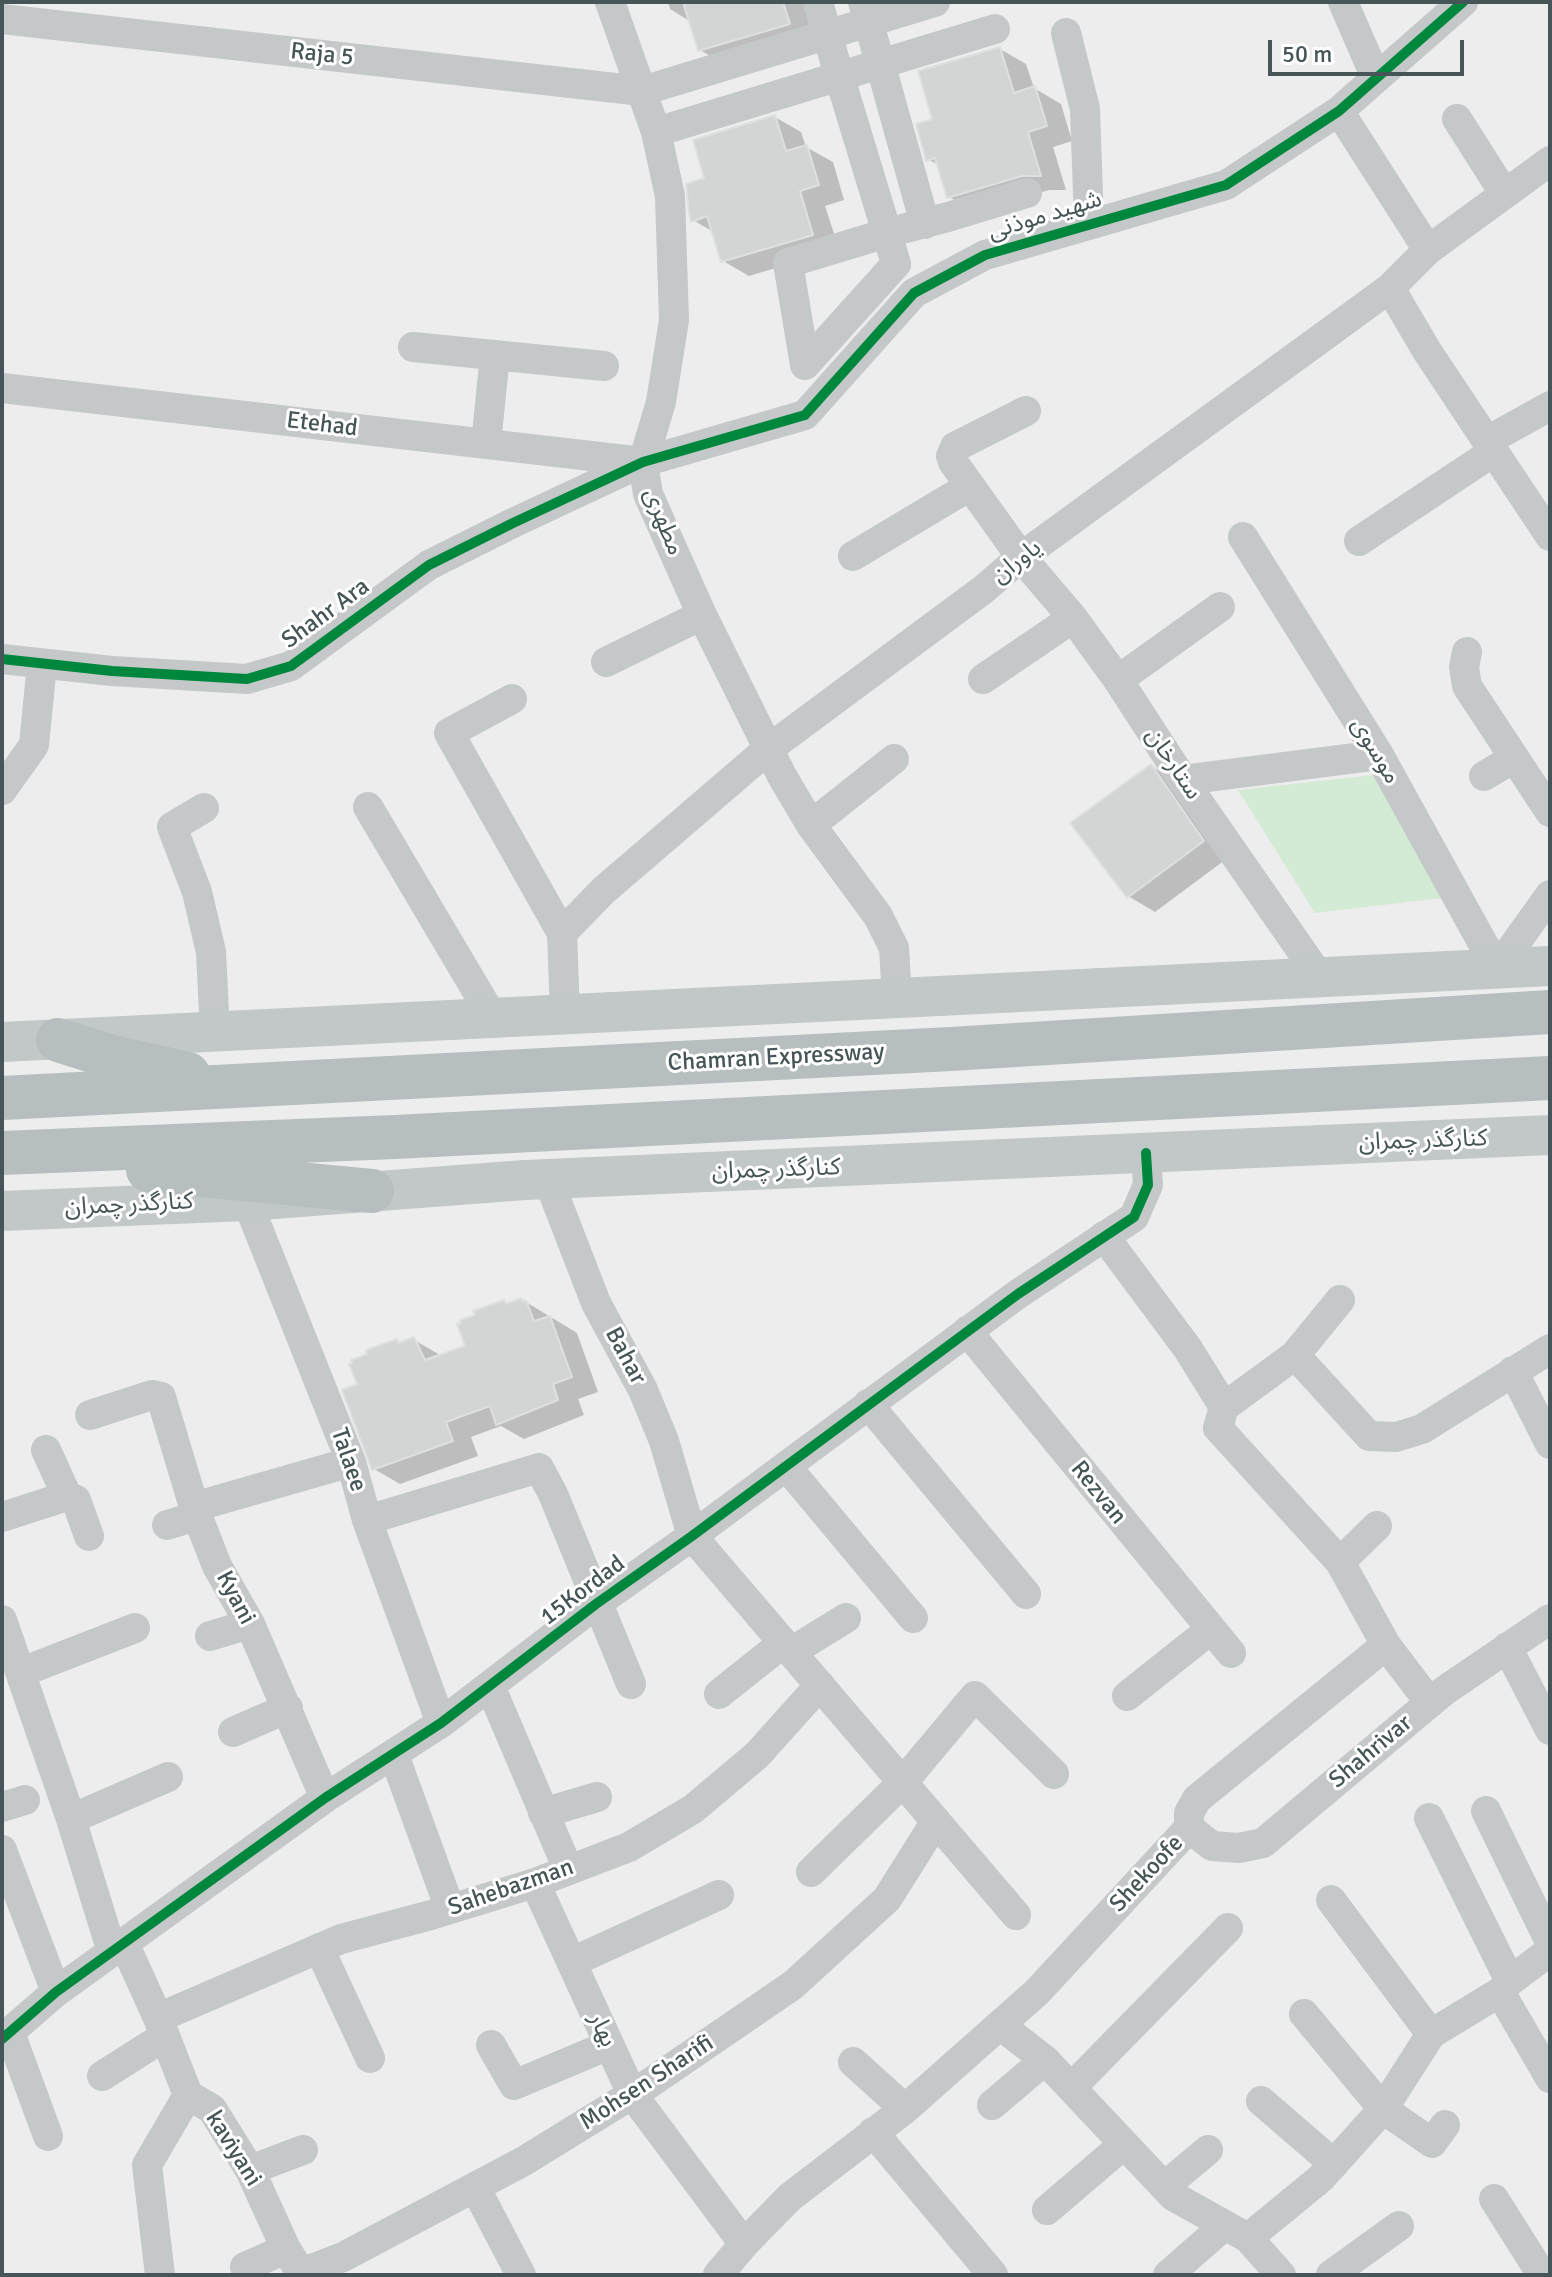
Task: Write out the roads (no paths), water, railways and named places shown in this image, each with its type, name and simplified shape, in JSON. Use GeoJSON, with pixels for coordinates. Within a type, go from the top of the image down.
{"type":"FeatureCollection","features":[{"type":"Feature","properties":{"kind":"highway","name":"Chamran Expressway"},"geometry":{"type":"LineString","coordinates":[[2,1098],[951,1049],[1550,1012]]}},
{"type":"Feature","properties":{"kind":"highway"},"geometry":{"type":"LineString","coordinates":[[58,1040],[112,1057],[241,1086]]}},
{"type":"Feature","properties":{"kind":"highway"},"geometry":{"type":"LineString","coordinates":[[2,1155],[1550,1078]]}},
{"type":"Feature","properties":{"kind":"highway"},"geometry":{"type":"LineString","coordinates":[[2,1155],[372,1191]]}},
{"type":"Feature","properties":{"kind":"main road"},"geometry":{"type":"LineString","coordinates":[[2,1042],[1550,966]]}},
{"type":"Feature","properties":{"kind":"main road","name":"کنارگذر چمران"},"geometry":{"type":"LineString","coordinates":[[2,1211],[247,1201],[548,1179],[1550,1135]]}},
{"type":"Feature","properties":{"kind":"street","name":"مطهری"},"geometry":{"type":"LineString","coordinates":[[610,2],[656,132],[670,196],[674,320],[661,402],[643,462],[648,494],[767,750],[811,825],[884,926],[894,948],[897,998]]}},
{"type":"Feature","properties":{"kind":"street"},"geometry":{"type":"LineString","coordinates":[[818,2],[887,233],[1027,193]]}},
{"type":"Feature","properties":{"kind":"street"},"geometry":{"type":"LineString","coordinates":[[642,91],[828,35],[866,12],[935,2]]}},
{"type":"Feature","properties":{"kind":"street"},"geometry":{"type":"LineString","coordinates":[[1343,2],[1376,78]]}},
{"type":"Feature","properties":{"kind":"street","name":"شهید موذنی"},"geometry":{"type":"LineString","coordinates":[[643,462],[805,415],[914,293],[985,255],[1089,222],[1226,185],[1339,111],[1463,2]]}},
{"type":"Feature","properties":{"kind":"street"},"geometry":{"type":"LineString","coordinates":[[866,12],[925,224]]}},
{"type":"Feature","properties":{"kind":"street","name":"Raja 5"},"geometry":{"type":"LineString","coordinates":[[2,19],[642,91]]}},
{"type":"Feature","properties":{"kind":"street"},"geometry":{"type":"LineString","coordinates":[[656,132],[995,29]]}},
{"type":"Feature","properties":{"kind":"street"},"geometry":{"type":"LineString","coordinates":[[1066,33],[1085,109],[1089,222]]}},
{"type":"Feature","properties":{"kind":"street"},"geometry":{"type":"LineString","coordinates":[[1339,111],[1428,250]]}},
{"type":"Feature","properties":{"kind":"street"},"geometry":{"type":"LineString","coordinates":[[1457,119],[1504,193]]}},
{"type":"Feature","properties":{"kind":"street","name":"یاوران"},"geometry":{"type":"LineString","coordinates":[[562,933],[604,890],[767,750],[984,589],[1021,557],[1390,288],[1428,250],[1550,161]]}},
{"type":"Feature","properties":{"kind":"street"},"geometry":{"type":"LineString","coordinates":[[1390,288],[1427,351],[1550,536]]}},
{"type":"Feature","properties":{"kind":"street"},"geometry":{"type":"LineString","coordinates":[[413,347],[604,366]]}},
{"type":"Feature","properties":{"kind":"street"},"geometry":{"type":"LineString","coordinates":[[486,444],[495,355]]}},
{"type":"Feature","properties":{"kind":"street","name":"Etehad"},"geometry":{"type":"LineString","coordinates":[[2,388],[643,462]]}},
{"type":"Feature","properties":{"kind":"street"},"geometry":{"type":"LineString","coordinates":[[1359,541],[1550,406]]}},
{"type":"Feature","properties":{"kind":"street","name":"ستارخان"},"geometry":{"type":"LineString","coordinates":[[1026,411],[955,447],[951,456],[953,462],[1021,557],[1073,618],[1118,680],[1183,780],[1319,976]]}},
{"type":"Feature","properties":{"kind":"street","name":"Shahr Ara"},"geometry":{"type":"LineString","coordinates":[[2,659],[247,679],[291,666],[429,565],[643,462]]}},
{"type":"Feature","properties":{"kind":"street"},"geometry":{"type":"LineString","coordinates":[[853,556],[970,486]]}},
{"type":"Feature","properties":{"kind":"street","name":"موسوی"},"geometry":{"type":"LineString","coordinates":[[1243,537],[1379,755],[1497,969]]}},
{"type":"Feature","properties":{"kind":"street"},"geometry":{"type":"LineString","coordinates":[[1118,680],[1220,607]]}},
{"type":"Feature","properties":{"kind":"street"},"geometry":{"type":"LineString","coordinates":[[606,662],[702,615]]}},
{"type":"Feature","properties":{"kind":"street"},"geometry":{"type":"LineString","coordinates":[[983,679],[1073,618]]}},
{"type":"Feature","properties":{"kind":"street"},"geometry":{"type":"LineString","coordinates":[[1467,652],[1464,667],[1467,686],[1550,812]]}},
{"type":"Feature","properties":{"kind":"street"},"geometry":{"type":"LineString","coordinates":[[2,790],[34,745],[42,664]]}},
{"type":"Feature","properties":{"kind":"street"},"geometry":{"type":"LineString","coordinates":[[512,699],[449,733],[562,933],[565,1013]]}},
{"type":"Feature","properties":{"kind":"street"},"geometry":{"type":"LineString","coordinates":[[1183,780],[1379,755]]}},
{"type":"Feature","properties":{"kind":"street"},"geometry":{"type":"LineString","coordinates":[[1484,776],[1514,758]]}},
{"type":"Feature","properties":{"kind":"street"},"geometry":{"type":"LineString","coordinates":[[811,825],[894,759]]}},
{"type":"Feature","properties":{"kind":"street"},"geometry":{"type":"LineString","coordinates":[[368,807],[493,1018]]}},
{"type":"Feature","properties":{"kind":"street"},"geometry":{"type":"LineString","coordinates":[[204,808],[172,827],[197,892],[211,952],[215,1032]]}},
{"type":"Feature","properties":{"kind":"street"},"geometry":{"type":"LineString","coordinates":[[1497,969],[1550,895]]}},
{"type":"Feature","properties":{"kind":"street","name":"15Kordad"},"geometry":{"type":"LineString","coordinates":[[6,2036],[56,1992],[325,1798],[441,1723],[596,1604],[967,1331],[1134,1217],[1148,1185],[1146,1153]]}},
{"type":"Feature","properties":{"kind":"street","name":"Bahar"},"geometry":{"type":"LineString","coordinates":[[548,1179],[596,1303],[643,1390],[664,1441],[692,1536]]}},
{"type":"Feature","properties":{"kind":"street","name":"Talaee"},"geometry":{"type":"LineString","coordinates":[[247,1201],[351,1462],[367,1520],[441,1723]]}},
{"type":"Feature","properties":{"kind":"street"},"geometry":{"type":"LineString","coordinates":[[1104,1236],[1188,1349],[1224,1407]]}},
{"type":"Feature","properties":{"kind":"street"},"geometry":{"type":"LineString","coordinates":[[1340,1300],[1295,1355],[1224,1407],[1218,1428],[1340,1562],[1386,1645],[1430,1703]]}},
{"type":"Feature","properties":{"kind":"street","name":"Rezvan"},"geometry":{"type":"LineString","coordinates":[[967,1331],[1231,1653]]}},
{"type":"Feature","properties":{"kind":"street"},"geometry":{"type":"LineString","coordinates":[[1295,1355],[1369,1436],[1396,1437],[1422,1429],[1550,1349]]}},
{"type":"Feature","properties":{"kind":"street"},"geometry":{"type":"LineString","coordinates":[[1513,1371],[1550,1444]]}},
{"type":"Feature","properties":{"kind":"street","name":"Kyani"},"geometry":{"type":"LineString","coordinates":[[90,1415],[157,1394],[161,1397],[195,1511],[217,1566],[250,1624],[325,1798]]}},
{"type":"Feature","properties":{"kind":"street"},"geometry":{"type":"LineString","coordinates":[[868,1404],[1026,1594]]}},
{"type":"Feature","properties":{"kind":"street"},"geometry":{"type":"LineString","coordinates":[[46,1450],[67,1496],[76,1500],[89,1536]]}},
{"type":"Feature","properties":{"kind":"street"},"geometry":{"type":"LineString","coordinates":[[167,1525],[195,1511],[351,1462]]}},
{"type":"Feature","properties":{"kind":"street"},"geometry":{"type":"LineString","coordinates":[[786,1466],[913,1618]]}},
{"type":"Feature","properties":{"kind":"street"},"geometry":{"type":"LineString","coordinates":[[367,1520],[539,1468],[553,1494],[631,1684]]}},
{"type":"Feature","properties":{"kind":"street"},"geometry":{"type":"LineString","coordinates":[[2,1517],[67,1496]]}},
{"type":"Feature","properties":{"kind":"street"},"geometry":{"type":"LineString","coordinates":[[1340,1562],[1377,1526]]}},
{"type":"Feature","properties":{"kind":"street"},"geometry":{"type":"LineString","coordinates":[[692,1536],[1016,1915]]}},
{"type":"Feature","properties":{"kind":"street"},"geometry":{"type":"LineString","coordinates":[[719,1694],[787,1648],[846,1618]]}},
{"type":"Feature","properties":{"kind":"street","name":"Shahrivar"},"geometry":{"type":"LineString","coordinates":[[1189,1828],[1212,1846],[1239,1848],[1263,1843],[1430,1703],[1550,1619]]}},
{"type":"Feature","properties":{"kind":"street","name":"kaviyani"},"geometry":{"type":"LineString","coordinates":[[2,1620],[118,1948],[161,2027],[188,2095],[212,2109],[250,2170],[294,2261]]}},
{"type":"Feature","properties":{"kind":"street"},"geometry":{"type":"LineString","coordinates":[[210,1636],[250,1624]]}},
{"type":"Feature","properties":{"kind":"street"},"geometry":{"type":"LineString","coordinates":[[22,1672],[135,1628]]}},
{"type":"Feature","properties":{"kind":"street"},"geometry":{"type":"LineString","coordinates":[[1127,1696],[1210,1630]]}},
{"type":"Feature","properties":{"kind":"street","name":"Shekoofe"},"geometry":{"type":"LineString","coordinates":[[724,2272],[744,2244],[790,2197],[905,2109],[1037,1992],[1189,1828],[1189,1813],[1197,1799],[1386,1645]]}},
{"type":"Feature","properties":{"kind":"street"},"geometry":{"type":"LineString","coordinates":[[1507,1647],[1550,1730]]}},
{"type":"Feature","properties":{"kind":"street","name":"Sahebazman"},"geometry":{"type":"LineString","coordinates":[[102,2076],[161,2027],[319,1948],[535,1883],[629,1847],[693,1809],[757,1755],[820,1685]]}},
{"type":"Feature","properties":{"kind":"street"},"geometry":{"type":"LineString","coordinates":[[490,1686],[568,1869]]}},
{"type":"Feature","properties":{"kind":"street"},"geometry":{"type":"LineString","coordinates":[[811,1872],[903,1782],[975,1696],[1054,1774]]}},
{"type":"Feature","properties":{"kind":"street"},"geometry":{"type":"LineString","coordinates":[[233,1732],[288,1708]]}},
{"type":"Feature","properties":{"kind":"street"},"geometry":{"type":"LineString","coordinates":[[394,1755],[450,1909]]}},
{"type":"Feature","properties":{"kind":"street"},"geometry":{"type":"LineString","coordinates":[[71,1819],[168,1777]]}},
{"type":"Feature","properties":{"kind":"street"},"geometry":{"type":"LineString","coordinates":[[543,1813],[597,1797]]}},
{"type":"Feature","properties":{"kind":"street"},"geometry":{"type":"LineString","coordinates":[[1486,1811],[1550,1942]]}},
{"type":"Feature","properties":{"kind":"street"},"geometry":{"type":"LineString","coordinates":[[1429,1818],[1505,1987],[1550,2078]]}},
{"type":"Feature","properties":{"kind":"street","name":"Mohsen Sharifi"},"geometry":{"type":"LineString","coordinates":[[245,2267],[294,2261],[348,2266],[632,2094],[793,1985],[887,1899],[936,1821]]}},
{"type":"Feature","properties":{"kind":"street"},"geometry":{"type":"LineString","coordinates":[[3,1854],[56,1992]]}},
{"type":"Feature","properties":{"kind":"street","name":"بهار"},"geometry":{"type":"LineString","coordinates":[[535,1883],[632,2094],[744,2244]]}},
{"type":"Feature","properties":{"kind":"street"},"geometry":{"type":"LineString","coordinates":[[572,1962],[719,1895]]}},
{"type":"Feature","properties":{"kind":"street"},"geometry":{"type":"LineString","coordinates":[[1331,1900],[1431,2034]]}},
{"type":"Feature","properties":{"kind":"street"},"geometry":{"type":"LineString","coordinates":[[1072,2087],[1228,1928]]}},
{"type":"Feature","properties":{"kind":"street"},"geometry":{"type":"LineString","coordinates":[[319,1948],[370,2058]]}},
{"type":"Feature","properties":{"kind":"street"},"geometry":{"type":"LineString","coordinates":[[1168,2275],[1321,2178],[1383,2109],[1431,2034],[1505,1987],[1550,1951]]}},
{"type":"Feature","properties":{"kind":"street"},"geometry":{"type":"LineString","coordinates":[[1304,2014],[1383,2109],[1432,2143],[1445,2125]]}},
{"type":"Feature","properties":{"kind":"street"},"geometry":{"type":"LineString","coordinates":[[1000,2025],[1045,2060],[1173,2196],[1236,2232],[1281,2275]]}},
{"type":"Feature","properties":{"kind":"street"},"geometry":{"type":"LineString","coordinates":[[6,2036],[48,2136]]}},
{"type":"Feature","properties":{"kind":"street"},"geometry":{"type":"LineString","coordinates":[[491,2045],[514,2085],[609,2045]]}},
{"type":"Feature","properties":{"kind":"street"},"geometry":{"type":"LineString","coordinates":[[992,2105],[1045,2060]]}},
{"type":"Feature","properties":{"kind":"street"},"geometry":{"type":"LineString","coordinates":[[853,2062],[905,2109]]}},
{"type":"Feature","properties":{"kind":"street"},"geometry":{"type":"LineString","coordinates":[[160,2275],[147,2165],[188,2095]]}},
{"type":"Feature","properties":{"kind":"street"},"geometry":{"type":"LineString","coordinates":[[1261,2101],[1334,2164]]}},
{"type":"Feature","properties":{"kind":"street"},"geometry":{"type":"LineString","coordinates":[[873,2132],[993,2275]]}},
{"type":"Feature","properties":{"kind":"street"},"geometry":{"type":"LineString","coordinates":[[1047,2210],[1123,2145]]}},
{"type":"Feature","properties":{"kind":"street"},"geometry":{"type":"LineString","coordinates":[[250,2170],[303,2150]]}},
{"type":"Feature","properties":{"kind":"street"},"geometry":{"type":"LineString","coordinates":[[1165,2186],[1208,2150]]}},
{"type":"Feature","properties":{"kind":"street"},"geometry":{"type":"LineString","coordinates":[[475,2187],[521,2275]]}},
{"type":"Feature","properties":{"kind":"street"},"geometry":{"type":"LineString","coordinates":[[1494,2199],[1542,2275]]}},
{"type":"Feature","properties":{"kind":"street"},"geometry":{"type":"LineString","coordinates":[[1331,2275],[1399,2226]]}}]}
